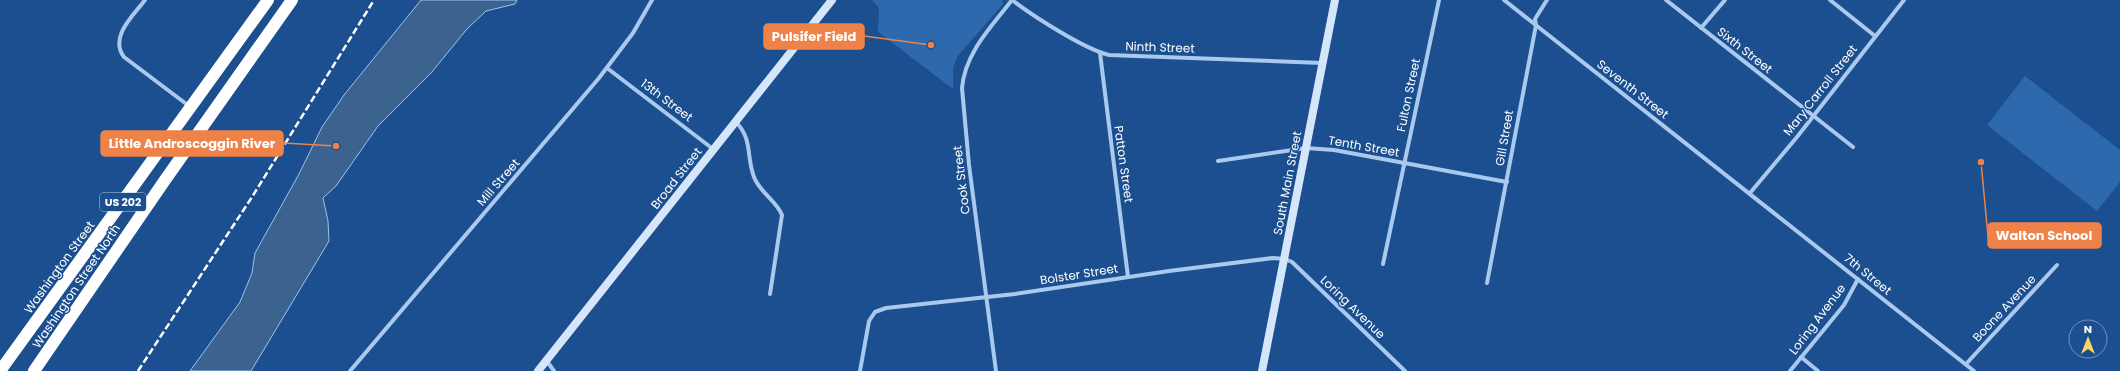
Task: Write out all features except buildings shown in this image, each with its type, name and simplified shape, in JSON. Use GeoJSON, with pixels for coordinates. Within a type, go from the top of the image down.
{"type":"FeatureCollection","features":[{"type":"Feature","properties":{"kind":"highway","name":"Washington Street"},"geometry":{"type":"LineString","coordinates":[[0,371],[8,356],[191,108],[268,0]]}},
{"type":"Feature","properties":{"kind":"highway","name":"Washington Street North"},"geometry":{"type":"LineString","coordinates":[[34,371],[160,187],[292,0]]}},
{"type":"Feature","properties":{"kind":"street"},"geometry":{"type":"LineString","coordinates":[[144,0],[119,36],[119,47],[124,57],[191,108]]}},
{"type":"Feature","properties":{"kind":"street","name":"Mill Street"},"geometry":{"type":"LineString","coordinates":[[350,371],[608,68],[633,33],[652,0]]}},
{"type":"Feature","properties":{"kind":"street","name":"Broad Street"},"geometry":{"type":"LineString","coordinates":[[538,371],[832,0]]}},
{"type":"Feature","properties":{"kind":"street","name":"Ninth Street"},"geometry":{"type":"LineString","coordinates":[[1012,0],[1100,53],[1115,56],[1322,63]]}},
{"type":"Feature","properties":{"kind":"street","name":"Cook Street"},"geometry":{"type":"LineString","coordinates":[[996,371],[965,122],[963,77],[972,53],[1012,0]]}},
{"type":"Feature","properties":{"kind":"street","name":"South Main Street"},"geometry":{"type":"LineString","coordinates":[[1262,371],[1335,0]]}},
{"type":"Feature","properties":{"kind":"street","name":"Fulton Street"},"geometry":{"type":"LineString","coordinates":[[1382,264],[1439,0]]}},
{"type":"Feature","properties":{"kind":"street","name":"Seventh Street"},"geometry":{"type":"LineString","coordinates":[[1504,0],[1750,193]]}},
{"type":"Feature","properties":{"kind":"street","name":"Gill Street"},"geometry":{"type":"LineString","coordinates":[[1487,283],[1536,25],[1535,19],[1548,0]]}},
{"type":"Feature","properties":{"kind":"street","name":"Sixth Street"},"geometry":{"type":"LineString","coordinates":[[1666,0],[1853,147]]}},
{"type":"Feature","properties":{"kind":"street"},"geometry":{"type":"LineString","coordinates":[[1701,28],[1725,0]]}},
{"type":"Feature","properties":{"kind":"street"},"geometry":{"type":"LineString","coordinates":[[1830,0],[1875,36]]}},
{"type":"Feature","properties":{"kind":"street","name":"Mary Carroll Street"},"geometry":{"type":"LineString","coordinates":[[1750,193],[1797,137],[1812,115],[1904,0]]}},
{"type":"Feature","properties":{"kind":"street","name":"Patton Street"},"geometry":{"type":"LineString","coordinates":[[1100,53],[1128,277]]}},
{"type":"Feature","properties":{"kind":"street","name":"13th Street"},"geometry":{"type":"LineString","coordinates":[[608,68],[714,150]]}},
{"type":"Feature","properties":{"kind":"street"},"geometry":{"type":"LineString","coordinates":[[735,122],[747,138],[751,165],[758,186],[780,208],[782,215],[770,294]]}},
{"type":"Feature","properties":{"kind":"street","name":"Tenth Street"},"geometry":{"type":"LineString","coordinates":[[1218,161],[1306,148],[1334,150],[1403,164],[1507,182]]}},
{"type":"Feature","properties":{"kind":"street","name":"7th Street"},"geometry":{"type":"LineString","coordinates":[[1750,193],[1974,371]]}},
{"type":"Feature","properties":{"kind":"street","name":"Bolster Street"},"geometry":{"type":"LineString","coordinates":[[860,371],[869,321],[875,312],[886,308],[908,304],[1015,294],[1128,277],[1273,258],[1285,259]]}},
{"type":"Feature","properties":{"kind":"street","name":"Loring Avenue"},"geometry":{"type":"LineString","coordinates":[[1285,259],[1292,262],[1405,371]]}},
{"type":"Feature","properties":{"kind":"street","name":"Boone Avenue"},"geometry":{"type":"LineString","coordinates":[[1966,364],[2057,265]]}},
{"type":"Feature","properties":{"kind":"street","name":"Loring Avenue"},"geometry":{"type":"LineString","coordinates":[[1790,371],[1844,305],[1858,279]]}},
{"type":"Feature","properties":{"kind":"street"},"geometry":{"type":"LineString","coordinates":[[1801,357],[1818,371]]}},
{"type":"Feature","properties":{"kind":"street"},"geometry":{"type":"LineString","coordinates":[[546,360],[554,371]]}},
{"type":"Feature","properties":{"kind":"shaded area"},"geometry":{"type":"Polygon","coordinates":[[[421,0],[517,0],[515,4],[486,11],[467,29],[431,73],[378,126],[336,186],[323,198],[328,221],[329,241],[251,371],[190,371],[240,302],[252,273],[255,253],[299,174],[322,127],[344,95],[421,0]]]}},
{"type":"Feature","properties":{"kind":"shaded area"},"geometry":{"type":"Polygon","coordinates":[[[872,0],[1002,0],[1003,4],[957,57],[953,68],[953,89],[878,32],[879,8],[872,0]]]}},
{"type":"Feature","properties":{"kind":"shaded area"},"geometry":{"type":"Polygon","coordinates":[[[2025,76],[2120,150],[2120,182],[2097,211],[1987,125],[2025,76]]]}},
{"type":"Feature","properties":{"kind":"railway"},"geometry":{"type":"LineString","coordinates":[[138,371],[252,197],[374,0]]}},
{"type":"Feature","properties":{"kind":"place","name":"Pulsifer Field"},"geometry":{"type":"Point","coordinates":[931,45]}},
{"type":"Feature","properties":{"kind":"place","name":"Little Androscoggin River"},"geometry":{"type":"Point","coordinates":[336,146]}},
{"type":"Feature","properties":{"kind":"place","name":"Walton School"},"geometry":{"type":"Point","coordinates":[1981,162]}}]}
